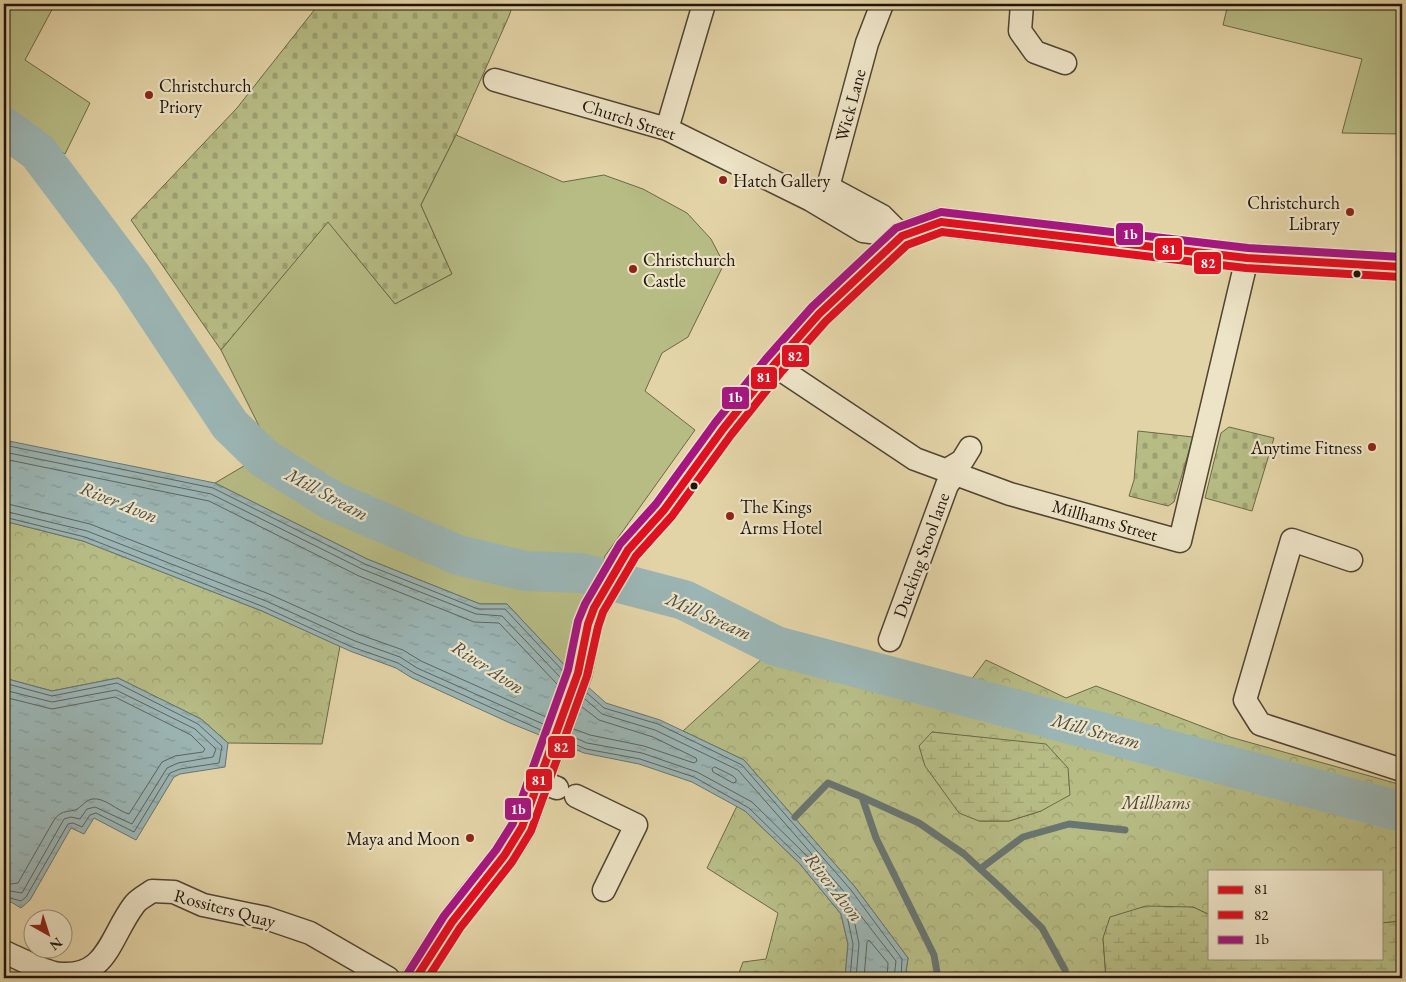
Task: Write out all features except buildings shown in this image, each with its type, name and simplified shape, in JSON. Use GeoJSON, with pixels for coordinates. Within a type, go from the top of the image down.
{"type":"FeatureCollection","features":[{"type":"Feature","properties":{"kind":"street"},"geometry":{"type":"LineString","coordinates":[[668,129],[704,4]]}},
{"type":"Feature","properties":{"kind":"street","name":"Wick Lane"},"geometry":{"type":"LineString","coordinates":[[820,194],[867,43],[882,4]]}},
{"type":"Feature","properties":{"kind":"street"},"geometry":{"type":"LineString","coordinates":[[1022,4],[1020,31],[1035,52],[1065,63]]}},
{"type":"Feature","properties":{"kind":"street","name":"Church Street"},"geometry":{"type":"LineString","coordinates":[[495,80],[668,129],[820,194],[882,216],[902,236]]}},
{"type":"Feature","properties":{"kind":"street"},"geometry":{"type":"LineString","coordinates":[[558,789],[551,748],[578,673],[588,624],[594,608],[628,550],[664,510],[774,365],[819,314],[902,236],[941,222],[1248,258],[1402,267]]}},
{"type":"Feature","properties":{"kind":"street","name":"Millhams Street"},"geometry":{"type":"LineString","coordinates":[[774,365],[915,459],[952,471],[1010,494],[1180,542],[1248,258]]}},
{"type":"Feature","properties":{"kind":"street"},"geometry":{"type":"LineString","coordinates":[[952,471],[962,461],[970,448]]}},
{"type":"Feature","properties":{"kind":"street","name":"Ducking Stool lane"},"geometry":{"type":"LineString","coordinates":[[890,640],[952,471]]}},
{"type":"Feature","properties":{"kind":"street"},"geometry":{"type":"LineString","coordinates":[[1351,560],[1292,540],[1245,700],[1260,724],[1402,770]]}},
{"type":"Feature","properties":{"kind":"street"},"geometry":{"type":"LineString","coordinates":[[558,789],[636,825],[604,890]]}},
{"type":"Feature","properties":{"kind":"street"},"geometry":{"type":"LineString","coordinates":[[416,978],[466,902],[504,856],[522,827],[558,789]]}},
{"type":"Feature","properties":{"kind":"street","name":"Rossiters Quay"},"geometry":{"type":"LineString","coordinates":[[4,952],[54,972],[74,974],[92,970],[107,953],[135,904],[152,891],[174,892],[203,905],[266,918],[310,933],[388,978]]}},
{"type":"Feature","properties":{"kind":"green space"},"geometry":{"type":"Polygon","coordinates":[[[4,4],[55,4],[25,60],[90,103],[65,154],[4,109],[4,4]]]}},
{"type":"Feature","properties":{"kind":"green space"},"geometry":{"type":"Polygon","coordinates":[[[319,4],[513,4],[456,135],[421,205],[452,274],[395,304],[328,223],[221,350],[131,220],[237,108],[319,4]]]}},
{"type":"Feature","properties":{"kind":"green space"},"geometry":{"type":"Polygon","coordinates":[[[1228,4],[1402,4],[1402,134],[1342,133],[1362,59],[1223,25],[1228,4]]]}},
{"type":"Feature","properties":{"kind":"green space"},"geometry":{"type":"Polygon","coordinates":[[[456,135],[563,182],[604,175],[643,189],[687,213],[711,239],[724,264],[688,337],[662,353],[645,391],[695,430],[605,556],[576,624],[568,669],[507,604],[480,604],[367,559],[215,483],[271,450],[221,350],[328,222],[395,304],[452,274],[421,205],[456,135]]]}},
{"type":"Feature","properties":{"kind":"green space"},"geometry":{"type":"Polygon","coordinates":[[[1229,427],[1274,438],[1252,511],[1205,498],[1221,433],[1229,427]]]}},
{"type":"Feature","properties":{"kind":"green space"},"geometry":{"type":"Polygon","coordinates":[[[1138,431],[1193,437],[1174,502],[1168,506],[1129,496],[1134,480],[1138,431]]]}},
{"type":"Feature","properties":{"kind":"green space"},"geometry":{"type":"Polygon","coordinates":[[[4,521],[83,541],[262,611],[340,646],[322,744],[228,743],[201,719],[118,678],[52,691],[4,678],[4,521]]]}},
{"type":"Feature","properties":{"kind":"green space","name":"Millhams"},"geometry":{"type":"Polygon","coordinates":[[[776,646],[965,688],[986,660],[1066,698],[1096,686],[1230,737],[1402,785],[1402,921],[1384,923],[1384,870],[1208,870],[1208,914],[1193,907],[1103,938],[1106,978],[905,978],[908,958],[855,887],[744,760],[683,731],[776,646]],[[932,732],[979,821],[1009,821],[1041,811],[980,738],[932,732]]]}},
{"type":"Feature","properties":{"kind":"green space"},"geometry":{"type":"Polygon","coordinates":[[[932,732],[1046,744],[1068,768],[1070,795],[1041,811],[1009,821],[979,821],[959,813],[925,766],[919,746],[932,732]]]}},
{"type":"Feature","properties":{"kind":"green space"},"geometry":{"type":"Polygon","coordinates":[[[737,806],[745,811],[800,864],[841,914],[848,944],[845,978],[737,978],[743,962],[766,959],[778,913],[707,868],[737,806]]]}},
{"type":"Feature","properties":{"kind":"green space"},"geometry":{"type":"Polygon","coordinates":[[[1146,906],[1193,907],[1208,914],[1208,960],[1384,960],[1384,923],[1402,921],[1402,978],[1106,978],[1103,938],[1110,917],[1146,906]]]}},
{"type":"Feature","properties":{"kind":"water","name":"River Avon"},"geometry":{"type":"Polygon","coordinates":[[[4,440],[215,483],[367,559],[480,604],[507,604],[568,669],[606,703],[660,720],[744,760],[855,887],[908,958],[905,978],[845,978],[848,944],[841,914],[800,864],[745,811],[692,782],[639,764],[584,753],[510,723],[412,678],[396,668],[350,651],[262,611],[83,541],[4,521],[4,440]]]}},
{"type":"Feature","properties":{"kind":"water"},"geometry":{"type":"Polygon","coordinates":[[[4,678],[52,691],[118,678],[201,719],[228,743],[225,767],[180,774],[174,777],[136,840],[94,818],[84,834],[71,828],[30,900],[21,908],[11,902],[4,909],[4,678]]]}},
{"type":"Feature","properties":{"kind":"waterway","name":"Mill Stream"},"geometry":{"type":"LineString","coordinates":[[4,127],[38,152],[132,277],[230,425],[265,459],[333,501],[458,555],[525,571],[581,573],[684,600],[776,646],[1402,812]]}},
{"type":"Feature","properties":{"kind":"waterway"},"geometry":{"type":"LineString","coordinates":[[795,817],[828,783],[862,797],[876,838],[934,955],[938,978]]}},
{"type":"Feature","properties":{"kind":"waterway"},"geometry":{"type":"LineString","coordinates":[[862,797],[919,823],[964,854],[1042,928],[1065,970],[1067,978]]}},
{"type":"Feature","properties":{"kind":"waterway"},"geometry":{"type":"LineString","coordinates":[[980,869],[1023,837],[1069,824],[1125,830]]}},
{"type":"Feature","properties":{"kind":"transit line","name":"1b"},"geometry":{"type":"LineString","coordinates":[[408,973],[444,916],[496,850],[513,823],[568,670],[578,621],[585,604],[620,544],[656,504],[715,423],[766,359],[812,307],[896,228],[941,212],[1248,248],[1402,257]]}},
{"type":"Feature","properties":{"kind":"transit line","name":"81"},"geometry":{"type":"LineString","coordinates":[[416,978],[452,922],[504,856],[522,827],[578,673],[588,624],[594,608],[628,550],[664,510],[723,429],[774,365],[819,314],[902,236],[941,222],[1247,258],[1402,267]]}},
{"type":"Feature","properties":{"kind":"transit line","name":"82"},"geometry":{"type":"LineString","coordinates":[[428,978],[460,928],[512,862],[531,831],[587,676],[603,612],[636,556],[672,516],[731,435],[782,371],[826,321],[907,245],[942,232],[1246,268],[1401,277]]}},
{"type":"Feature","properties":{"kind":"place","name":"Christchurch Priory"},"geometry":{"type":"Point","coordinates":[149,95]}},
{"type":"Feature","properties":{"kind":"place","name":"Hatch Gallery"},"geometry":{"type":"Point","coordinates":[723,180]}},
{"type":"Feature","properties":{"kind":"place","name":"Christchurch Library"},"geometry":{"type":"Point","coordinates":[1350,212]}},
{"type":"Feature","properties":{"kind":"place","name":"Christchurch Castle"},"geometry":{"type":"Point","coordinates":[633,269]}},
{"type":"Feature","properties":{"kind":"place","name":"Anytime Fitness"},"geometry":{"type":"Point","coordinates":[1372,447]}},
{"type":"Feature","properties":{"kind":"place","name":"The Kings Arms Hotel"},"geometry":{"type":"Point","coordinates":[730,516]}},
{"type":"Feature","properties":{"kind":"place","name":"Maya and Moon"},"geometry":{"type":"Point","coordinates":[470,838]}}]}
